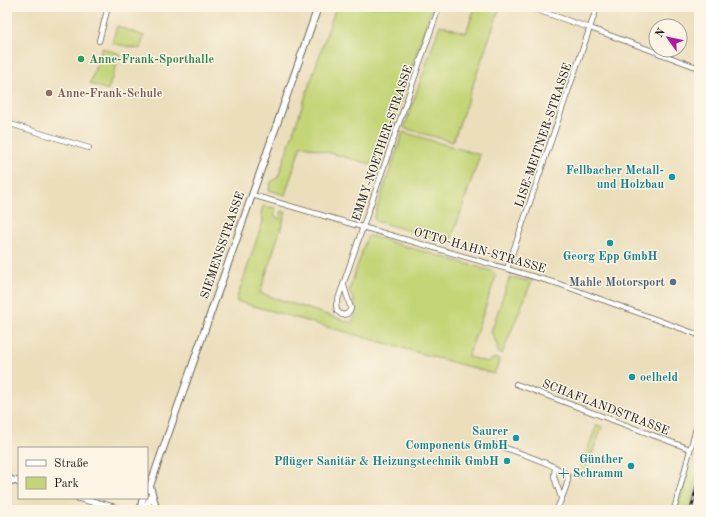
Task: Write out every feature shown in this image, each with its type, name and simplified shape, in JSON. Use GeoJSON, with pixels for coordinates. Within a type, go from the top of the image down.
{"type":"FeatureCollection","features":[{"type":"Feature","properties":{"kind":"main road","name":"SIEMENSSTRASSE"},"geometry":{"type":"LineString","coordinates":[[144,510],[147,506],[150,490],[318,7]]}},
{"type":"Feature","properties":{"kind":"main road"},"geometry":{"type":"LineString","coordinates":[[7,479],[18,482]]}},
{"type":"Feature","properties":{"kind":"main road"},"geometry":{"type":"LineString","coordinates":[[150,490],[158,510]]}},
{"type":"Feature","properties":{"kind":"main road"},"geometry":{"type":"LineString","coordinates":[[83,499],[123,510]]}},
{"type":"Feature","properties":{"kind":"main road"},"geometry":{"type":"LineString","coordinates":[[140,510],[143,499]]}},
{"type":"Feature","properties":{"kind":"street"},"geometry":{"type":"LineString","coordinates":[[100,41],[108,7]]}},
{"type":"Feature","properties":{"kind":"street","name":"EMMY-NOETHER-STRASSE"},"geometry":{"type":"LineString","coordinates":[[344,286],[351,306],[349,311],[344,315],[340,314],[336,308],[439,7]]}},
{"type":"Feature","properties":{"kind":"street"},"geometry":{"type":"LineString","coordinates":[[528,7],[699,68]]}},
{"type":"Feature","properties":{"kind":"street","name":"LISE-MEITNER-STRASSE"},"geometry":{"type":"LineString","coordinates":[[507,269],[597,7]]}},
{"type":"Feature","properties":{"kind":"street"},"geometry":{"type":"LineString","coordinates":[[7,123],[89,148]]}},
{"type":"Feature","properties":{"kind":"street","name":"OTTO-HAHN-STRASSE"},"geometry":{"type":"LineString","coordinates":[[252,195],[559,284],[699,336]]}},
{"type":"Feature","properties":{"kind":"street","name":"SCHAFLANDSTRASSE"},"geometry":{"type":"LineString","coordinates":[[516,384],[690,449]]}},
{"type":"Feature","properties":{"kind":"street"},"geometry":{"type":"LineString","coordinates":[[674,510],[699,417]]}},
{"type":"Feature","properties":{"kind":"street"},"geometry":{"type":"LineString","coordinates":[[497,445],[564,471],[568,477],[557,510]]}},
{"type":"Feature","properties":{"kind":"street"},"geometry":{"type":"LineString","coordinates":[[555,467],[554,481],[562,498]]}},
{"type":"Feature","properties":{"kind":"green space"},"geometry":{"type":"Polygon","coordinates":[[[336,7],[432,7],[378,166],[301,145],[285,195],[269,190],[271,182],[278,177],[336,7]]]}},
{"type":"Feature","properties":{"kind":"green space"},"geometry":{"type":"Polygon","coordinates":[[[475,7],[500,7],[453,142],[404,128],[440,25],[466,33],[475,7]]]}},
{"type":"Feature","properties":{"kind":"green space"},"geometry":{"type":"Polygon","coordinates":[[[117,26],[144,36],[140,49],[112,43],[117,26]]]}},
{"type":"Feature","properties":{"kind":"green space"},"geometry":{"type":"Polygon","coordinates":[[[102,48],[120,54],[108,90],[90,84],[102,48]]]}},
{"type":"Feature","properties":{"kind":"green space"},"geometry":{"type":"Polygon","coordinates":[[[403,132],[480,155],[450,243],[376,221],[374,217],[403,132]]]}},
{"type":"Feature","properties":{"kind":"green space"},"geometry":{"type":"Polygon","coordinates":[[[263,206],[276,208],[274,216],[280,219],[282,211],[286,212],[260,293],[352,323],[356,310],[349,291],[367,237],[370,236],[492,271],[496,276],[468,357],[488,362],[494,358],[500,360],[494,374],[236,301],[263,221],[261,213],[263,206]]]}},
{"type":"Feature","properties":{"kind":"green space"},"geometry":{"type":"Polygon","coordinates":[[[529,276],[533,278],[502,354],[498,352],[497,344],[491,332],[509,279],[512,277],[527,281],[529,276]]]}},
{"type":"Feature","properties":{"kind":"green space"},"geometry":{"type":"Polygon","coordinates":[[[597,425],[602,427],[583,477],[577,475],[597,425]]]}},
{"type":"Feature","properties":{"kind":"green space"},"geometry":{"type":"Polygon","coordinates":[[[699,440],[699,471],[689,510],[677,510],[699,440]]]}},
{"type":"Feature","properties":{"kind":"railway"},"geometry":{"type":"LineString","coordinates":[[691,510],[699,477]]}},
{"type":"Feature","properties":{"kind":"place","name":"Anne-Frank-Sporthalle"},"geometry":{"type":"Point","coordinates":[81,59]}},
{"type":"Feature","properties":{"kind":"place","name":"Anne-Frank-Schule"},"geometry":{"type":"Point","coordinates":[49,93]}},
{"type":"Feature","properties":{"kind":"place","name":"Fellbacher Metall- und Holzbau"},"geometry":{"type":"Point","coordinates":[672,177]}},
{"type":"Feature","properties":{"kind":"place","name":"Georg Epp GmbH"},"geometry":{"type":"Point","coordinates":[610,243]}},
{"type":"Feature","properties":{"kind":"place","name":"Mahle Motorsport"},"geometry":{"type":"Point","coordinates":[673,282]}},
{"type":"Feature","properties":{"kind":"place","name":"oelheld"},"geometry":{"type":"Point","coordinates":[632,377]}},
{"type":"Feature","properties":{"kind":"place","name":"Saurer Components GmbH"},"geometry":{"type":"Point","coordinates":[516,438]}},
{"type":"Feature","properties":{"kind":"place","name":"Pflüger Sanitär & Heizungstechnik GmbH"},"geometry":{"type":"Point","coordinates":[507,461]}},
{"type":"Feature","properties":{"kind":"place","name":"Günther + Schramm"},"geometry":{"type":"Point","coordinates":[631,466]}}]}
